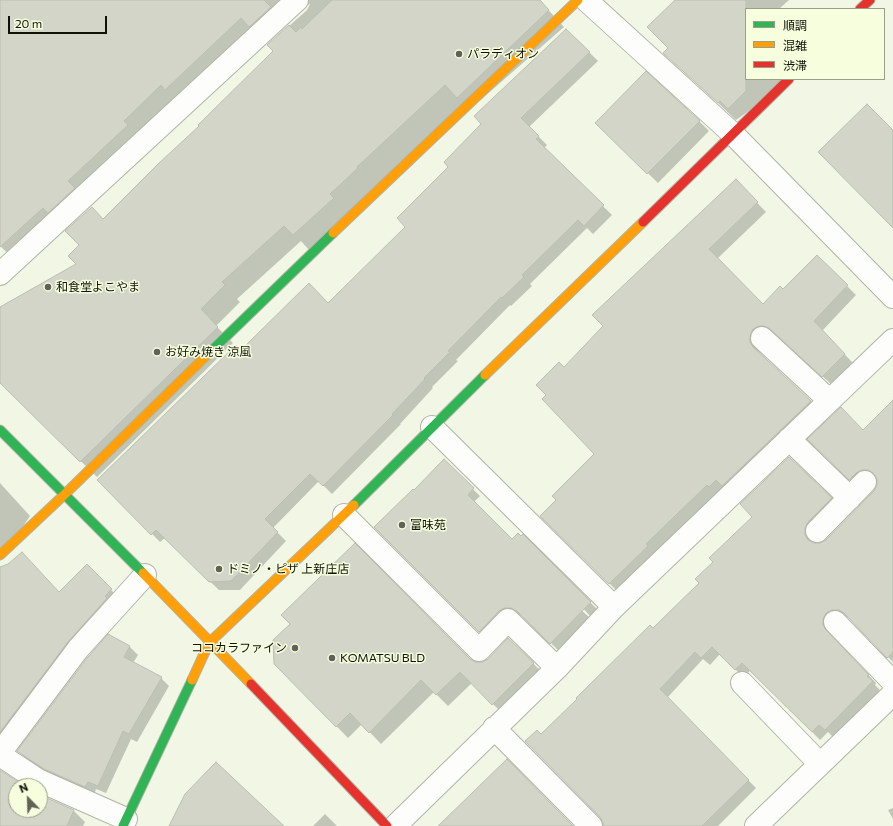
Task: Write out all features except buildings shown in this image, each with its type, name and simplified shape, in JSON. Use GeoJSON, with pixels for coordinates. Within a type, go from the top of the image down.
{"type":"FeatureCollection","features":[{"type":"Feature","properties":{"kind":"street"},"geometry":{"type":"LineString","coordinates":[[0,274],[297,0]]}},
{"type":"Feature","properties":{"kind":"street"},"geometry":{"type":"LineString","coordinates":[[0,555],[64,495],[293,271],[578,0]]}},
{"type":"Feature","properties":{"kind":"street"},"geometry":{"type":"LineString","coordinates":[[586,0],[733,134],[893,297]]}},
{"type":"Feature","properties":{"kind":"street"},"geometry":{"type":"LineString","coordinates":[[861,8],[870,0]]}},
{"type":"Feature","properties":{"kind":"street"},"geometry":{"type":"LineString","coordinates":[[145,575],[78,649],[0,754],[38,780],[124,822],[209,643],[344,515],[432,427],[788,80]]}},
{"type":"Feature","properties":{"kind":"street"},"geometry":{"type":"LineString","coordinates":[[762,338],[829,400]]}},
{"type":"Feature","properties":{"kind":"street"},"geometry":{"type":"LineString","coordinates":[[395,826],[556,668],[614,607],[893,340]]}},
{"type":"Feature","properties":{"kind":"street"},"geometry":{"type":"LineString","coordinates":[[432,427],[614,607]]}},
{"type":"Feature","properties":{"kind":"street"},"geometry":{"type":"LineString","coordinates":[[0,430],[145,575],[387,826]]}},
{"type":"Feature","properties":{"kind":"street"},"geometry":{"type":"LineString","coordinates":[[789,439],[850,498]]}},
{"type":"Feature","properties":{"kind":"street"},"geometry":{"type":"LineString","coordinates":[[817,531],[865,482]]}},
{"type":"Feature","properties":{"kind":"street"},"geometry":{"type":"LineString","coordinates":[[344,515],[479,650],[508,620],[556,668]]}},
{"type":"Feature","properties":{"kind":"street"},"geometry":{"type":"LineString","coordinates":[[835,622],[893,682]]}},
{"type":"Feature","properties":{"kind":"street"},"geometry":{"type":"LineString","coordinates":[[742,683],[820,764]]}},
{"type":"Feature","properties":{"kind":"street"},"geometry":{"type":"LineString","coordinates":[[756,826],[893,694]]}},
{"type":"Feature","properties":{"kind":"street"},"geometry":{"type":"LineString","coordinates":[[494,728],[591,826]]}},
{"type":"Feature","properties":{"kind":"traffic: fast"},"geometry":{"type":"LineString","coordinates":[[208,354],[333,233]]}},
{"type":"Feature","properties":{"kind":"traffic: fast"},"geometry":{"type":"LineString","coordinates":[[354,505],[485,375]]}},
{"type":"Feature","properties":{"kind":"traffic: fast"},"geometry":{"type":"LineString","coordinates":[[0,430],[143,573]]}},
{"type":"Feature","properties":{"kind":"traffic: fast"},"geometry":{"type":"LineString","coordinates":[[123,826],[192,680]]}},
{"type":"Feature","properties":{"kind":"traffic: slow"},"geometry":{"type":"LineString","coordinates":[[333,233],[578,0]]}},
{"type":"Feature","properties":{"kind":"traffic: slow"},"geometry":{"type":"LineString","coordinates":[[485,375],[643,222]]}},
{"type":"Feature","properties":{"kind":"traffic: slow"},"geometry":{"type":"LineString","coordinates":[[0,555],[64,495],[208,354]]}},
{"type":"Feature","properties":{"kind":"traffic: slow"},"geometry":{"type":"LineString","coordinates":[[192,680],[209,643],[354,505]]}},
{"type":"Feature","properties":{"kind":"traffic: slow"},"geometry":{"type":"LineString","coordinates":[[143,573],[251,684]]}},
{"type":"Feature","properties":{"kind":"traffic: jam"},"geometry":{"type":"LineString","coordinates":[[861,8],[870,0]]}},
{"type":"Feature","properties":{"kind":"traffic: jam"},"geometry":{"type":"LineString","coordinates":[[643,222],[788,80]]}},
{"type":"Feature","properties":{"kind":"traffic: jam"},"geometry":{"type":"LineString","coordinates":[[251,684],[387,826]]}},
{"type":"Feature","properties":{"kind":"place","name":"パラディオン"},"geometry":{"type":"Point","coordinates":[459,54]}},
{"type":"Feature","properties":{"kind":"place","name":"和食堂よこやま"},"geometry":{"type":"Point","coordinates":[48,287]}},
{"type":"Feature","properties":{"kind":"place","name":"お好み焼き 涼風"},"geometry":{"type":"Point","coordinates":[157,352]}},
{"type":"Feature","properties":{"kind":"place","name":"富味苑"},"geometry":{"type":"Point","coordinates":[402,525]}},
{"type":"Feature","properties":{"kind":"place","name":"ドミノ・ピザ 上新庄店"},"geometry":{"type":"Point","coordinates":[219,569]}},
{"type":"Feature","properties":{"kind":"place","name":"ココカラファイン"},"geometry":{"type":"Point","coordinates":[295,648]}},
{"type":"Feature","properties":{"kind":"place","name":"KOMATSU BLD"},"geometry":{"type":"Point","coordinates":[332,658]}}]}
